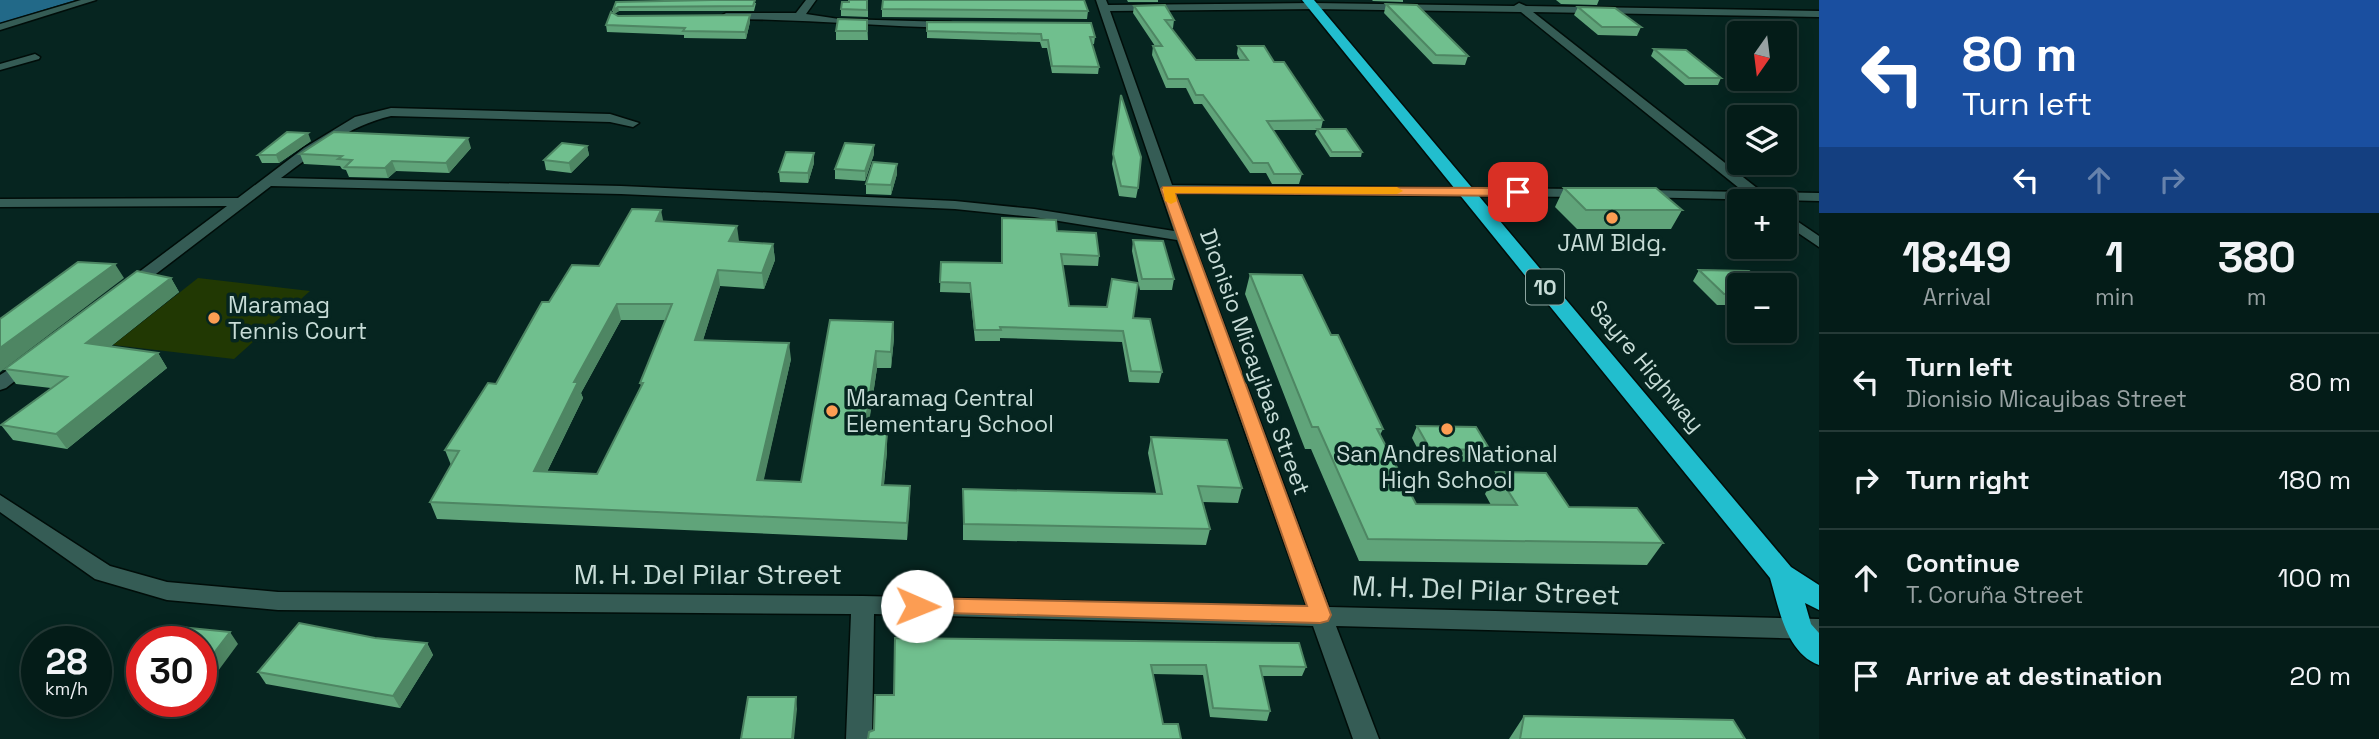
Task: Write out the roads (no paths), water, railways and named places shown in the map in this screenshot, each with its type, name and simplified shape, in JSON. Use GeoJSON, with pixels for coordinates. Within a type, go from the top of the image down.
{"type":"FeatureCollection","features":[{"type":"Feature","properties":{"kind":"highway","name":"Sayre Highway"},"geometry":{"type":"LineString","coordinates":[[1310,3],[1782,574],[1819,653]]}},
{"type":"Feature","properties":{"kind":"highway","name":"Sayre Highway"},"geometry":{"type":"LineString","coordinates":[[1782,574],[1819,599]]}},
{"type":"Feature","properties":{"kind":"street"},"geometry":{"type":"LineString","coordinates":[[0,27],[91,0]]}},
{"type":"Feature","properties":{"kind":"street"},"geometry":{"type":"LineString","coordinates":[[799,16],[811,0]]}},
{"type":"Feature","properties":{"kind":"street"},"geometry":{"type":"LineString","coordinates":[[1511,0],[1748,189]]}},
{"type":"Feature","properties":{"kind":"street"},"geometry":{"type":"LineString","coordinates":[[1102,4],[1310,3],[1819,14]]}},
{"type":"Feature","properties":{"kind":"street","name":"Dionisio Micayibas Street"},"geometry":{"type":"LineString","coordinates":[[1102,4],[1103,26],[1167,189],[1366,739]]}},
{"type":"Feature","properties":{"kind":"street"},"geometry":{"type":"LineString","coordinates":[[716,16],[799,16],[839,22],[966,25]]}},
{"type":"Feature","properties":{"kind":"street"},"geometry":{"type":"LineString","coordinates":[[0,67],[35,57]]}},
{"type":"Feature","properties":{"kind":"street"},"geometry":{"type":"LineString","coordinates":[[113,299],[309,151],[373,114],[596,118],[633,123]]}},
{"type":"Feature","properties":{"kind":"street"},"geometry":{"type":"LineString","coordinates":[[269,182],[621,190],[955,205],[1034,213],[1183,237]]}},
{"type":"Feature","properties":{"kind":"street"},"geometry":{"type":"LineString","coordinates":[[1167,189],[1605,193]]}},
{"type":"Feature","properties":{"kind":"street"},"geometry":{"type":"LineString","coordinates":[[1632,194],[1727,198]]}},
{"type":"Feature","properties":{"kind":"street"},"geometry":{"type":"LineString","coordinates":[[1797,198],[1819,197]]}},
{"type":"Feature","properties":{"kind":"street"},"geometry":{"type":"LineString","coordinates":[[0,203],[244,202]]}},
{"type":"Feature","properties":{"kind":"street"},"geometry":{"type":"LineString","coordinates":[[1797,226],[1819,243]]}},
{"type":"Feature","properties":{"kind":"street"},"geometry":{"type":"LineString","coordinates":[[0,384],[37,356]]}},
{"type":"Feature","properties":{"kind":"street","name":"M. H. Del Pilar Street"},"geometry":{"type":"LineString","coordinates":[[0,502],[103,573],[167,591],[305,602],[863,605],[1809,629]]}},
{"type":"Feature","properties":{"kind":"street"},"geometry":{"type":"LineString","coordinates":[[859,739],[863,605]]}},
{"type":"Feature","properties":{"kind":"water"},"geometry":{"type":"Polygon","coordinates":[[[0,0],[76,0],[0,23],[0,0]]]}},
{"type":"Feature","properties":{"kind":"place","name":"JAM Bldg."},"geometry":{"type":"Point","coordinates":[1612,218]}},
{"type":"Feature","properties":{"kind":"place","name":"Maramag Tennis Court"},"geometry":{"type":"Point","coordinates":[214,318]}},
{"type":"Feature","properties":{"kind":"place","name":"Maramag Central Elementary School"},"geometry":{"type":"Point","coordinates":[832,411]}},
{"type":"Feature","properties":{"kind":"place","name":"San Andres National High School"},"geometry":{"type":"Point","coordinates":[1447,429]}}]}
